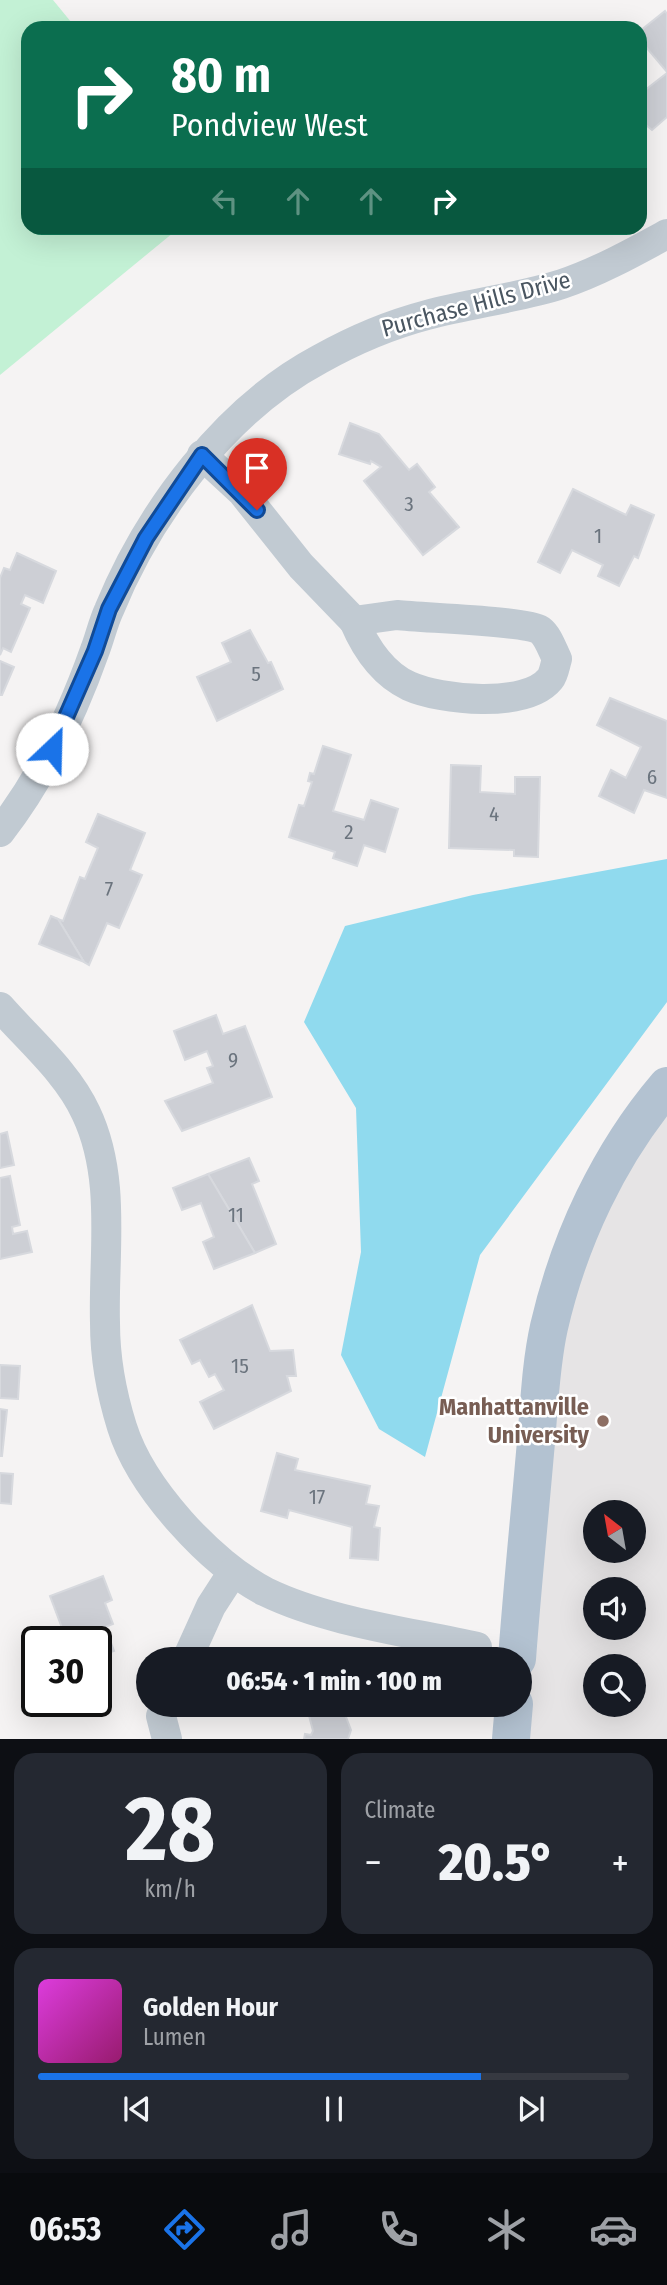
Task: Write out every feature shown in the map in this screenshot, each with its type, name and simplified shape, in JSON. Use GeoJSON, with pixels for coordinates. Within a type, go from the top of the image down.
{"type":"FeatureCollection","features":[{"type":"Feature","properties":{"kind":"main road"},"geometry":{"type":"LineString","coordinates":[[518,1647],[549,1329],[563,1275],[587,1214],[628,1140],[667,1086]]}},
{"type":"Feature","properties":{"kind":"main road"},"geometry":{"type":"LineString","coordinates":[[511,1739],[513,1717]]}},
{"type":"Feature","properties":{"kind":"street","name":"Purchase Hills Drive"},"geometry":{"type":"LineString","coordinates":[[0,832],[29,794],[44,766],[78,693],[109,609],[146,538],[202,455],[240,414],[279,383],[372,332],[429,315],[563,284],[667,234]]}},
{"type":"Feature","properties":{"kind":"street"},"geometry":{"type":"LineString","coordinates":[[202,455],[242,492],[301,566],[354,621],[366,650],[408,685],[429,692],[473,698],[526,695],[551,678],[557,659],[542,632],[528,624],[397,615],[354,621]]}},
{"type":"Feature","properties":{"kind":"street"},"geometry":{"type":"LineString","coordinates":[[0,1007],[75,1090],[88,1115],[103,1162],[106,1193],[105,1345],[122,1429],[142,1469],[161,1495],[199,1541],[233,1572],[268,1592],[308,1607],[477,1647]]}},
{"type":"Feature","properties":{"kind":"street"},"geometry":{"type":"LineString","coordinates":[[193,1647],[212,1606],[233,1572]]}},
{"type":"Feature","properties":{"kind":"street"},"geometry":{"type":"LineString","coordinates":[[161,1717],[167,1739]]}},
{"type":"Feature","properties":{"kind":"shaded area","name":"Manhattanville University"},"geometry":{"type":"Polygon","coordinates":[[[667,1086],[667,1739],[511,1739],[517,1717],[532,1717],[532,1647],[521,1647],[549,1329],[667,1086]]]}},
{"type":"Feature","properties":{"kind":"green space"},"geometry":{"type":"Polygon","coordinates":[[[0,0],[53,0],[70,21],[21,21],[21,235],[170,235],[0,375],[0,0]]]}},
{"type":"Feature","properties":{"kind":"water"},"geometry":{"type":"Polygon","coordinates":[[[667,859],[667,1002],[480,1255],[425,1457],[379,1429],[341,1355],[361,1252],[356,1108],[304,1022],[345,926],[473,895],[667,859]]]}},
{"type":"Feature","properties":{"kind":"building"},"geometry":{"type":"Polygon","coordinates":[[[665,11],[667,72],[647,48],[647,25],[665,11]]]}},
{"type":"Feature","properties":{"kind":"building"},"geometry":{"type":"Polygon","coordinates":[[[667,73],[667,117],[652,130],[647,126],[647,89],[667,73]]]}},
{"type":"Feature","properties":{"kind":"building"},"geometry":{"type":"Polygon","coordinates":[[[350,423],[379,434],[409,470],[417,464],[435,487],[429,492],[459,527],[423,555],[364,481],[381,467],[371,461],[370,464],[339,454],[350,423]]]}},
{"type":"Feature","properties":{"kind":"building"},"geometry":{"type":"Polygon","coordinates":[[[573,489],[626,515],[631,505],[654,515],[638,558],[634,556],[619,586],[598,576],[603,565],[572,550],[560,573],[538,562],[573,489]]]}},
{"type":"Feature","properties":{"kind":"building"},"geometry":{"type":"Polygon","coordinates":[[[17,553],[56,571],[43,603],[25,595],[21,604],[30,608],[11,652],[3,648],[0,655],[0,578],[4,568],[10,570],[17,553]]]}},
{"type":"Feature","properties":{"kind":"building"},"geometry":{"type":"Polygon","coordinates":[[[250,630],[268,663],[271,662],[283,689],[217,721],[197,677],[231,662],[222,643],[250,630]]]}},
{"type":"Feature","properties":{"kind":"building"},"geometry":{"type":"Polygon","coordinates":[[[0,661],[14,667],[2,695],[0,695],[0,661]]]}},
{"type":"Feature","properties":{"kind":"building"},"geometry":{"type":"Polygon","coordinates":[[[610,698],[667,721],[667,798],[644,790],[634,813],[599,796],[611,770],[626,778],[641,747],[597,725],[610,698]]]}},
{"type":"Feature","properties":{"kind":"building"},"geometry":{"type":"Polygon","coordinates":[[[323,746],[351,755],[333,811],[364,820],[371,800],[398,809],[385,852],[364,845],[357,866],[333,858],[335,852],[289,837],[299,805],[304,806],[312,782],[308,781],[310,773],[314,774],[323,746]]]}},
{"type":"Feature","properties":{"kind":"building"},"geometry":{"type":"Polygon","coordinates":[[[451,765],[481,766],[480,792],[515,794],[515,777],[540,777],[538,857],[514,856],[514,850],[449,848],[451,765]]]}},
{"type":"Feature","properties":{"kind":"building"},"geometry":{"type":"Polygon","coordinates":[[[98,814],[145,833],[130,870],[142,875],[119,928],[107,923],[89,965],[84,962],[58,919],[63,921],[80,877],[85,879],[98,848],[86,842],[98,814]]]}},
{"type":"Feature","properties":{"kind":"building"},"geometry":{"type":"Polygon","coordinates":[[[51,916],[58,919],[84,962],[39,944],[51,916]]]}},
{"type":"Feature","properties":{"kind":"building"},"geometry":{"type":"Polygon","coordinates":[[[216,1015],[223,1034],[245,1026],[272,1097],[182,1131],[165,1101],[213,1083],[207,1068],[213,1066],[207,1051],[185,1060],[174,1031],[216,1015]]]}},
{"type":"Feature","properties":{"kind":"building"},"geometry":{"type":"Polygon","coordinates":[[[7,1132],[14,1165],[0,1168],[0,1134],[7,1132]]]}},
{"type":"Feature","properties":{"kind":"building"},"geometry":{"type":"Polygon","coordinates":[[[249,1158],[259,1181],[252,1184],[276,1244],[255,1253],[208,1174],[249,1158]]]}},
{"type":"Feature","properties":{"kind":"building"},"geometry":{"type":"Polygon","coordinates":[[[208,1174],[255,1253],[214,1269],[203,1242],[214,1237],[201,1203],[182,1210],[173,1188],[208,1174]]]}},
{"type":"Feature","properties":{"kind":"building"},"geometry":{"type":"Polygon","coordinates":[[[10,1176],[20,1225],[12,1227],[13,1234],[27,1231],[32,1252],[0,1259],[0,1178],[10,1176]]]}},
{"type":"Feature","properties":{"kind":"building"},"geometry":{"type":"Polygon","coordinates":[[[252,1305],[270,1351],[293,1350],[296,1376],[287,1376],[291,1391],[214,1429],[200,1402],[224,1390],[215,1374],[209,1377],[200,1360],[192,1364],[180,1340],[252,1305]]]}},
{"type":"Feature","properties":{"kind":"building"},"geometry":{"type":"Polygon","coordinates":[[[0,1365],[20,1366],[18,1399],[0,1398],[0,1365]]]}},
{"type":"Feature","properties":{"kind":"building"},"geometry":{"type":"Polygon","coordinates":[[[0,1409],[7,1410],[2,1456],[0,1456],[0,1409]]]}},
{"type":"Feature","properties":{"kind":"building"},"geometry":{"type":"Polygon","coordinates":[[[277,1453],[298,1459],[295,1470],[370,1486],[366,1504],[379,1506],[374,1527],[380,1528],[378,1560],[350,1558],[352,1527],[289,1510],[287,1518],[261,1511],[277,1453]]]}},
{"type":"Feature","properties":{"kind":"building"},"geometry":{"type":"Polygon","coordinates":[[[0,1473],[13,1474],[11,1504],[0,1503],[0,1473]]]}},
{"type":"Feature","properties":{"kind":"building"},"geometry":{"type":"Polygon","coordinates":[[[103,1576],[112,1600],[105,1603],[113,1624],[61,1626],[50,1596],[103,1576]]]}},
{"type":"Feature","properties":{"kind":"building"},"geometry":{"type":"Polygon","coordinates":[[[309,1717],[346,1717],[351,1730],[348,1739],[304,1739],[305,1734],[311,1735],[313,1731],[309,1717]]]}},
{"type":"Feature","properties":{"kind":"place","name":"Manhattanville University"},"geometry":{"type":"Point","coordinates":[603,1421]}},
{"type":"Feature","properties":{"kind":"route"},"geometry":{"type":"LineString","coordinates":[[52,749],[78,693],[109,609],[146,538],[202,455],[242,492],[257,510]]}}]}
